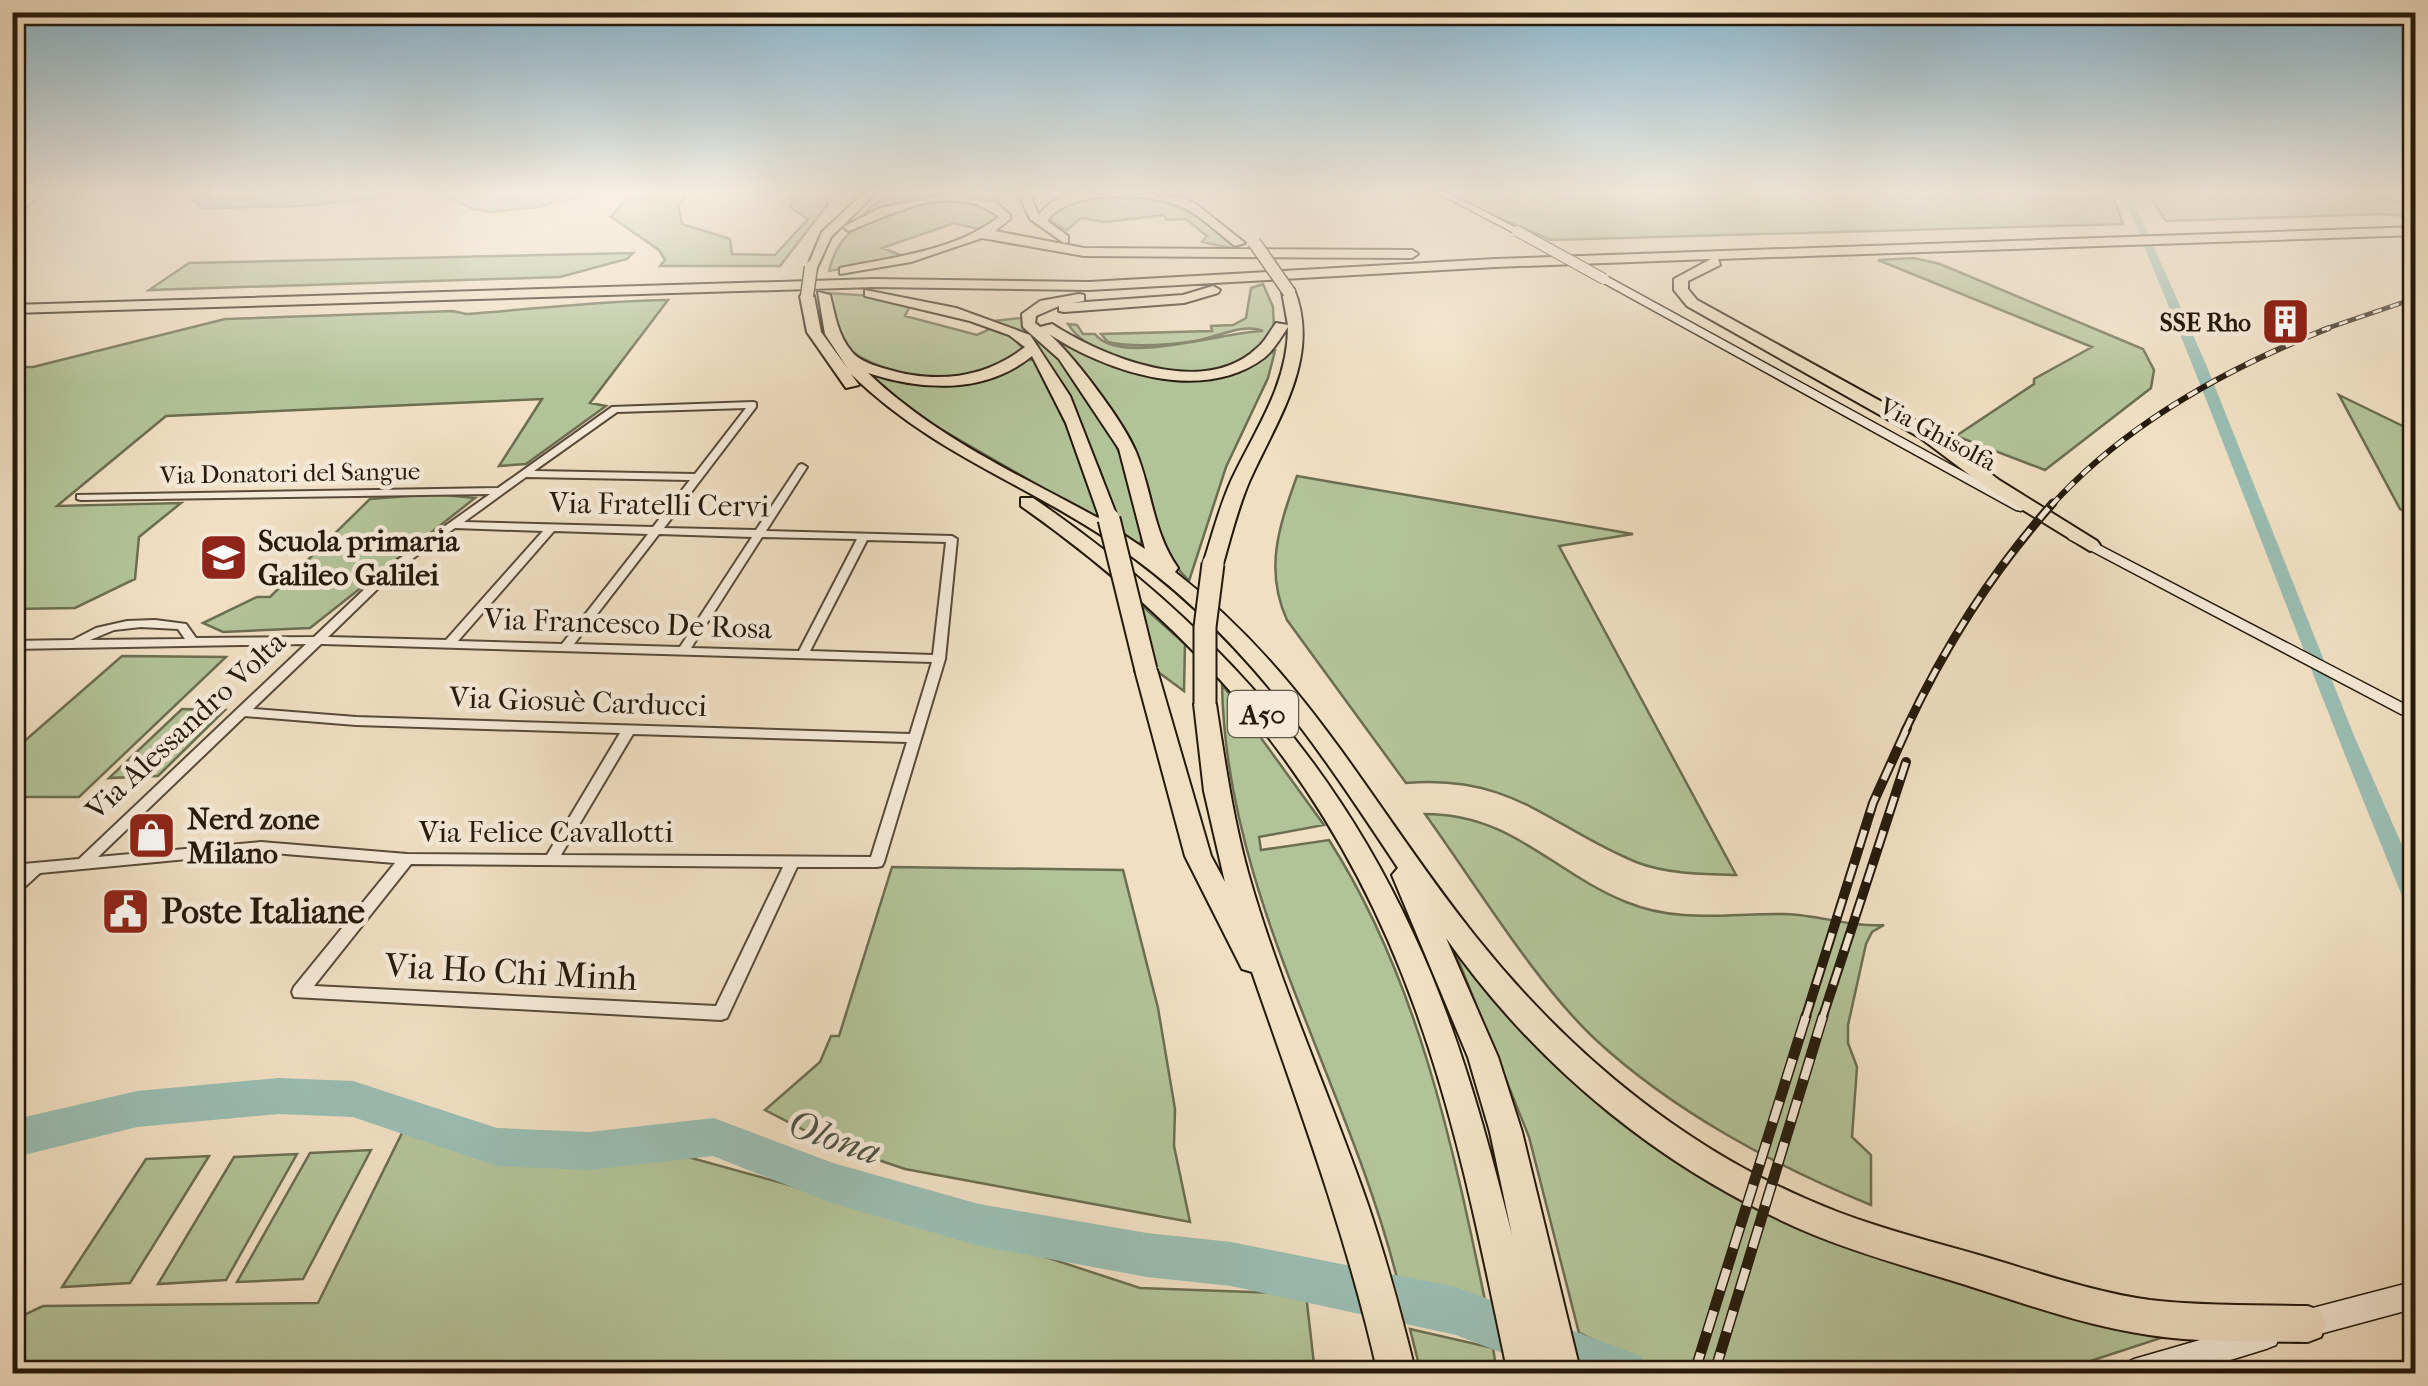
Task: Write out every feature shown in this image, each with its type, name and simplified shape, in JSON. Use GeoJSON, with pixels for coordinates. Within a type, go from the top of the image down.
{"type":"FeatureCollection","features":[{"type":"Feature","properties":{"kind":"highway","name":"A50"},"geometry":{"type":"LineString","coordinates":[[821,256],[810,320],[821,346],[852,386],[902,427],[1076,535],[1170,613],[1258,707],[1326,799],[1380,891],[1429,1007],[1460,1098],[1527,1374]]}},
{"type":"Feature","properties":{"kind":"highway"},"geometry":{"type":"LineString","coordinates":[[818,267],[827,256]]}},
{"type":"Feature","properties":{"kind":"highway"},"geometry":{"type":"LineString","coordinates":[[686,281],[872,268],[910,256]]}},
{"type":"Feature","properties":{"kind":"highway"},"geometry":{"type":"LineString","coordinates":[[1239,484],[1250,432],[1276,374],[1281,326],[1281,293],[1252,256]]}},
{"type":"Feature","properties":{"kind":"highway"},"geometry":{"type":"LineString","coordinates":[[12,306],[686,281],[1088,271],[1436,256]]}},
{"type":"Feature","properties":{"kind":"highway"},"geometry":{"type":"LineString","coordinates":[[12,306],[874,283],[1090,286],[1261,279],[1461,264],[1714,256]]}},
{"type":"Feature","properties":{"kind":"highway"},"geometry":{"type":"LineString","coordinates":[[1821,256],[1716,262],[1686,273],[1680,285],[1700,309],[1926,432],[2010,496],[2090,545]]}},
{"type":"Feature","properties":{"kind":"highway"},"geometry":{"type":"LineString","coordinates":[[1261,279],[1184,300],[1074,306],[1050,314],[1045,323],[1054,332],[1120,366],[1170,375],[1212,372],[1246,362],[1268,347],[1281,326]]}},
{"type":"Feature","properties":{"kind":"highway"},"geometry":{"type":"LineString","coordinates":[[727,288],[878,294],[1005,329],[1022,336],[1032,348],[1084,446],[1109,519],[1198,856],[1287,1028]]}},
{"type":"Feature","properties":{"kind":"highway"},"geometry":{"type":"LineString","coordinates":[[1213,290],[1059,300],[1037,308],[1027,320],[1065,356],[1116,430],[1133,465],[1155,550],[1264,666],[1368,800],[1462,940],[1558,1052],[1615,1102],[1728,1176],[1828,1224],[2091,1306],[2164,1318],[2308,1324]]}},
{"type":"Feature","properties":{"kind":"highway","name":"A50"},"geometry":{"type":"LineString","coordinates":[[1281,293],[1297,326],[1293,372],[1239,484],[1214,564],[1205,627],[1206,704],[1220,813],[1287,1028],[1368,1260],[1395,1363]]}},
{"type":"Feature","properties":{"kind":"highway"},"geometry":{"type":"LineString","coordinates":[[815,296],[847,358],[864,379],[916,420],[1098,526],[1197,599]]}},
{"type":"Feature","properties":{"kind":"highway"},"geometry":{"type":"LineString","coordinates":[[847,358],[895,376],[956,380],[1005,369],[1032,348]]}},
{"type":"Feature","properties":{"kind":"highway"},"geometry":{"type":"LineString","coordinates":[[1368,800],[1432,933],[1483,1058],[1562,1374]]}},
{"type":"Feature","properties":{"kind":"street","name":"Via Ghisolfa"},"geometry":{"type":"LineString","coordinates":[[1561,256],[2090,545],[2416,717]]}},
{"type":"Feature","properties":{"kind":"street","name":"Via Alessandro Volta"},"geometry":{"type":"LineString","coordinates":[[81,864],[393,568],[615,409],[752,404],[697,477]]}},
{"type":"Feature","properties":{"kind":"street"},"geometry":{"type":"LineString","coordinates":[[684,650],[802,468]]}},
{"type":"Feature","properties":{"kind":"street"},"geometry":{"type":"LineString","coordinates":[[526,474],[697,477]]}},
{"type":"Feature","properties":{"kind":"street"},"geometry":{"type":"LineString","coordinates":[[566,647],[697,477]]}},
{"type":"Feature","properties":{"kind":"street","name":"Via Donatori del Sangue"},"geometry":{"type":"LineString","coordinates":[[82,497],[500,491]]}},
{"type":"Feature","properties":{"kind":"street","name":"Via Fratelli Cervi"},"geometry":{"type":"LineString","coordinates":[[453,525],[952,539],[939,660]]}},
{"type":"Feature","properties":{"kind":"street"},"geometry":{"type":"LineString","coordinates":[[449,644],[552,528]]}},
{"type":"Feature","properties":{"kind":"street"},"geometry":{"type":"LineString","coordinates":[[803,654],[864,536]]}},
{"type":"Feature","properties":{"kind":"street","name":"Via Francesco De Rosa"},"geometry":{"type":"LineString","coordinates":[[12,646],[316,640],[939,660]]}},
{"type":"Feature","properties":{"kind":"street"},"geometry":{"type":"LineString","coordinates":[[913,738],[939,660]]}},
{"type":"Feature","properties":{"kind":"street","name":"Via Giosuè Carducci"},"geometry":{"type":"LineString","coordinates":[[242,712],[356,721],[913,738]]}},
{"type":"Feature","properties":{"kind":"street"},"geometry":{"type":"LineString","coordinates":[[551,860],[630,728]]}},
{"type":"Feature","properties":{"kind":"street","name":"Via Felice Cavallotti"},"geometry":{"type":"LineString","coordinates":[[12,870],[215,850],[280,848],[407,859],[877,862],[913,738]]}},
{"type":"Feature","properties":{"kind":"street","name":"Via Ho Chi Minh"},"geometry":{"type":"LineString","coordinates":[[407,859],[300,992],[722,1012],[792,860]]}},
{"type":"Feature","properties":{"kind":"street"},"geometry":{"type":"LineString","coordinates":[[12,890],[36,868]]}},
{"type":"Feature","properties":{"kind":"street"},"geometry":{"type":"LineString","coordinates":[[2134,1374],[2416,1294]]}},
{"type":"Feature","properties":{"kind":"green space"},"geometry":{"type":"Polygon","coordinates":[[[630,256],[560,277],[149,290],[189,263],[630,256]]]}},
{"type":"Feature","properties":{"kind":"green space"},"geometry":{"type":"Polygon","coordinates":[[[662,256],[788,256],[780,266],[660,266],[665,260],[662,256]]]}},
{"type":"Feature","properties":{"kind":"green space"},"geometry":{"type":"Polygon","coordinates":[[[834,256],[906,257],[829,271],[834,256]]]}},
{"type":"Feature","properties":{"kind":"green space"},"geometry":{"type":"Polygon","coordinates":[[[1914,258],[1940,264],[2143,349],[2154,370],[2151,388],[2045,470],[1956,436],[2034,384],[2034,379],[2092,347],[1878,260],[1914,258]]]}},
{"type":"Feature","properties":{"kind":"green space"},"geometry":{"type":"Polygon","coordinates":[[[1263,284],[1273,307],[1274,330],[1258,347],[1219,368],[1176,372],[1132,363],[1087,343],[1068,324],[1108,343],[1149,348],[1263,331],[1238,330],[1195,341],[1152,345],[1108,342],[1101,334],[1212,331],[1211,326],[1233,325],[1246,318],[1251,288],[1263,284]]]}},
{"type":"Feature","properties":{"kind":"green space"},"geometry":{"type":"Polygon","coordinates":[[[828,293],[873,296],[910,306],[905,316],[977,335],[992,328],[1012,336],[1022,348],[1006,363],[960,378],[934,378],[882,367],[843,345],[828,293]]]}},
{"type":"Feature","properties":{"kind":"green space"},"geometry":{"type":"Polygon","coordinates":[[[668,300],[590,403],[606,406],[526,464],[499,466],[542,399],[166,416],[57,506],[181,503],[139,537],[135,579],[75,608],[13,609],[13,367],[33,367],[225,319],[453,311],[466,314],[668,300]]]}},
{"type":"Feature","properties":{"kind":"green space"},"geometry":{"type":"Polygon","coordinates":[[[1039,314],[1035,321],[1044,330],[1106,363],[1149,376],[1223,373],[1275,351],[1268,378],[1226,467],[1189,581],[1160,535],[1135,454],[1101,405],[1034,325],[1032,316],[1039,314]]]}},
{"type":"Feature","properties":{"kind":"green space"},"geometry":{"type":"Polygon","coordinates":[[[1021,318],[1027,330],[1053,351],[1073,375],[1102,419],[1127,469],[1140,519],[1141,543],[1134,544],[1120,532],[1100,470],[1034,338],[993,321],[1021,318]]]}},
{"type":"Feature","properties":{"kind":"green space"},"geometry":{"type":"Polygon","coordinates":[[[1036,360],[1090,477],[1100,521],[911,412],[863,371],[947,382],[990,376],[1036,360]]]}},
{"type":"Feature","properties":{"kind":"green space"},"geometry":{"type":"Polygon","coordinates":[[[2339,395],[2415,432],[2415,516],[2400,509],[2339,395]]]}},
{"type":"Feature","properties":{"kind":"green space"},"geometry":{"type":"Polygon","coordinates":[[[1297,476],[1633,534],[1559,546],[1736,875],[1673,871],[1636,862],[1528,806],[1475,786],[1406,783],[1287,620],[1280,602],[1277,548],[1297,476]]]}},
{"type":"Feature","properties":{"kind":"green space"},"geometry":{"type":"Polygon","coordinates":[[[434,494],[475,498],[310,628],[223,632],[203,623],[257,597],[270,597],[370,499],[434,494]]]}},
{"type":"Feature","properties":{"kind":"green space"},"geometry":{"type":"Polygon","coordinates":[[[1138,602],[1185,644],[1184,691],[1154,669],[1138,602]]]}},
{"type":"Feature","properties":{"kind":"green space"},"geometry":{"type":"Polygon","coordinates":[[[122,656],[226,657],[79,797],[13,797],[13,751],[122,656]]]}},
{"type":"Feature","properties":{"kind":"green space"},"geometry":{"type":"Polygon","coordinates":[[[1222,684],[1324,825],[1259,837],[1261,850],[1329,840],[1386,949],[1409,1006],[1445,1125],[1486,1305],[1398,1282],[1376,1207],[1292,986],[1244,838],[1228,762],[1222,684]]]}},
{"type":"Feature","properties":{"kind":"green space"},"geometry":{"type":"Polygon","coordinates":[[[182,709],[225,710],[158,776],[109,778],[182,709]]]}},
{"type":"Feature","properties":{"kind":"green space"},"geometry":{"type":"Polygon","coordinates":[[[1425,814],[1456,817],[1507,834],[1600,890],[1646,909],[1705,916],[1785,914],[1884,925],[1872,932],[1866,944],[1848,1025],[1848,1043],[1857,1067],[1852,1137],[1871,1155],[1871,1205],[1798,1173],[1726,1134],[1658,1090],[1596,1040],[1529,962],[1425,814]]]}},
{"type":"Feature","properties":{"kind":"green space"},"geometry":{"type":"Polygon","coordinates":[[[892,867],[1123,870],[1158,1008],[1175,1109],[1174,1146],[1190,1222],[905,1169],[831,1144],[765,1110],[820,1062],[831,1036],[839,1036],[892,867]]]}},
{"type":"Feature","properties":{"kind":"green space"},"geometry":{"type":"Polygon","coordinates":[[[1453,947],[1671,1153],[2167,1336],[2054,1373],[1664,1374],[1579,1333],[1529,1137],[1453,947]]]}},
{"type":"Feature","properties":{"kind":"green space"},"geometry":{"type":"Polygon","coordinates":[[[404,1129],[540,1166],[677,1154],[1021,1249],[1140,1288],[1306,1294],[1315,1373],[13,1373],[13,1320],[43,1306],[318,1303],[404,1129]]]}},
{"type":"Feature","properties":{"kind":"green space"},"geometry":{"type":"Polygon","coordinates":[[[371,1150],[303,1279],[237,1282],[310,1153],[371,1150]]]}},
{"type":"Feature","properties":{"kind":"green space"},"geometry":{"type":"Polygon","coordinates":[[[297,1154],[226,1280],[158,1284],[234,1157],[297,1154]]]}},
{"type":"Feature","properties":{"kind":"green space"},"geometry":{"type":"Polygon","coordinates":[[[209,1156],[130,1283],[62,1287],[146,1159],[209,1156]]]}},
{"type":"Feature","properties":{"kind":"green space"},"geometry":{"type":"Polygon","coordinates":[[[1410,1329],[1493,1348],[1497,1373],[1421,1373],[1410,1329]]]}},
{"type":"Feature","properties":{"kind":"waterway"},"geometry":{"type":"LineString","coordinates":[[2153,256],[2416,903]]}},
{"type":"Feature","properties":{"kind":"waterway","name":"Olona"},"geometry":{"type":"LineString","coordinates":[[12,1139],[137,1109],[279,1096],[353,1099],[497,1147],[589,1151],[714,1137],[832,1183],[979,1225],[1147,1255],[1231,1264],[1456,1311],[1623,1374]]}},
{"type":"Feature","properties":{"kind":"railway"},"geometry":{"type":"LineString","coordinates":[[2322,330],[2416,298]]}},
{"type":"Feature","properties":{"kind":"railway"},"geometry":{"type":"LineString","coordinates":[[2051,506],[2111,449],[2180,401],[2253,361],[2329,328]]}},
{"type":"Feature","properties":{"kind":"railway"},"geometry":{"type":"LineString","coordinates":[[1905,731],[1971,611],[2053,503]]}},
{"type":"Feature","properties":{"kind":"railway"},"geometry":{"type":"LineString","coordinates":[[1805,1019],[1873,803],[1907,728]]}},
{"type":"Feature","properties":{"kind":"railway"},"geometry":{"type":"LineString","coordinates":[[1822,1019],[1906,762]]}},
{"type":"Feature","properties":{"kind":"railway"},"geometry":{"type":"LineString","coordinates":[[1694,1374],[1806,1016]]}},
{"type":"Feature","properties":{"kind":"railway"},"geometry":{"type":"LineString","coordinates":[[1714,1374],[1823,1016]]}},
{"type":"Feature","properties":{"kind":"place","name":"SSE Rho"},"geometry":{"type":"Point","coordinates":[2286,322]}},
{"type":"Feature","properties":{"kind":"place","name":"Scuola primaria Galileo Galilei"},"geometry":{"type":"Point","coordinates":[223,558]}},
{"type":"Feature","properties":{"kind":"place","name":"Nerd zone Milano"},"geometry":{"type":"Point","coordinates":[152,836]}},
{"type":"Feature","properties":{"kind":"place","name":"Poste Italiane"},"geometry":{"type":"Point","coordinates":[126,911]}}]}
